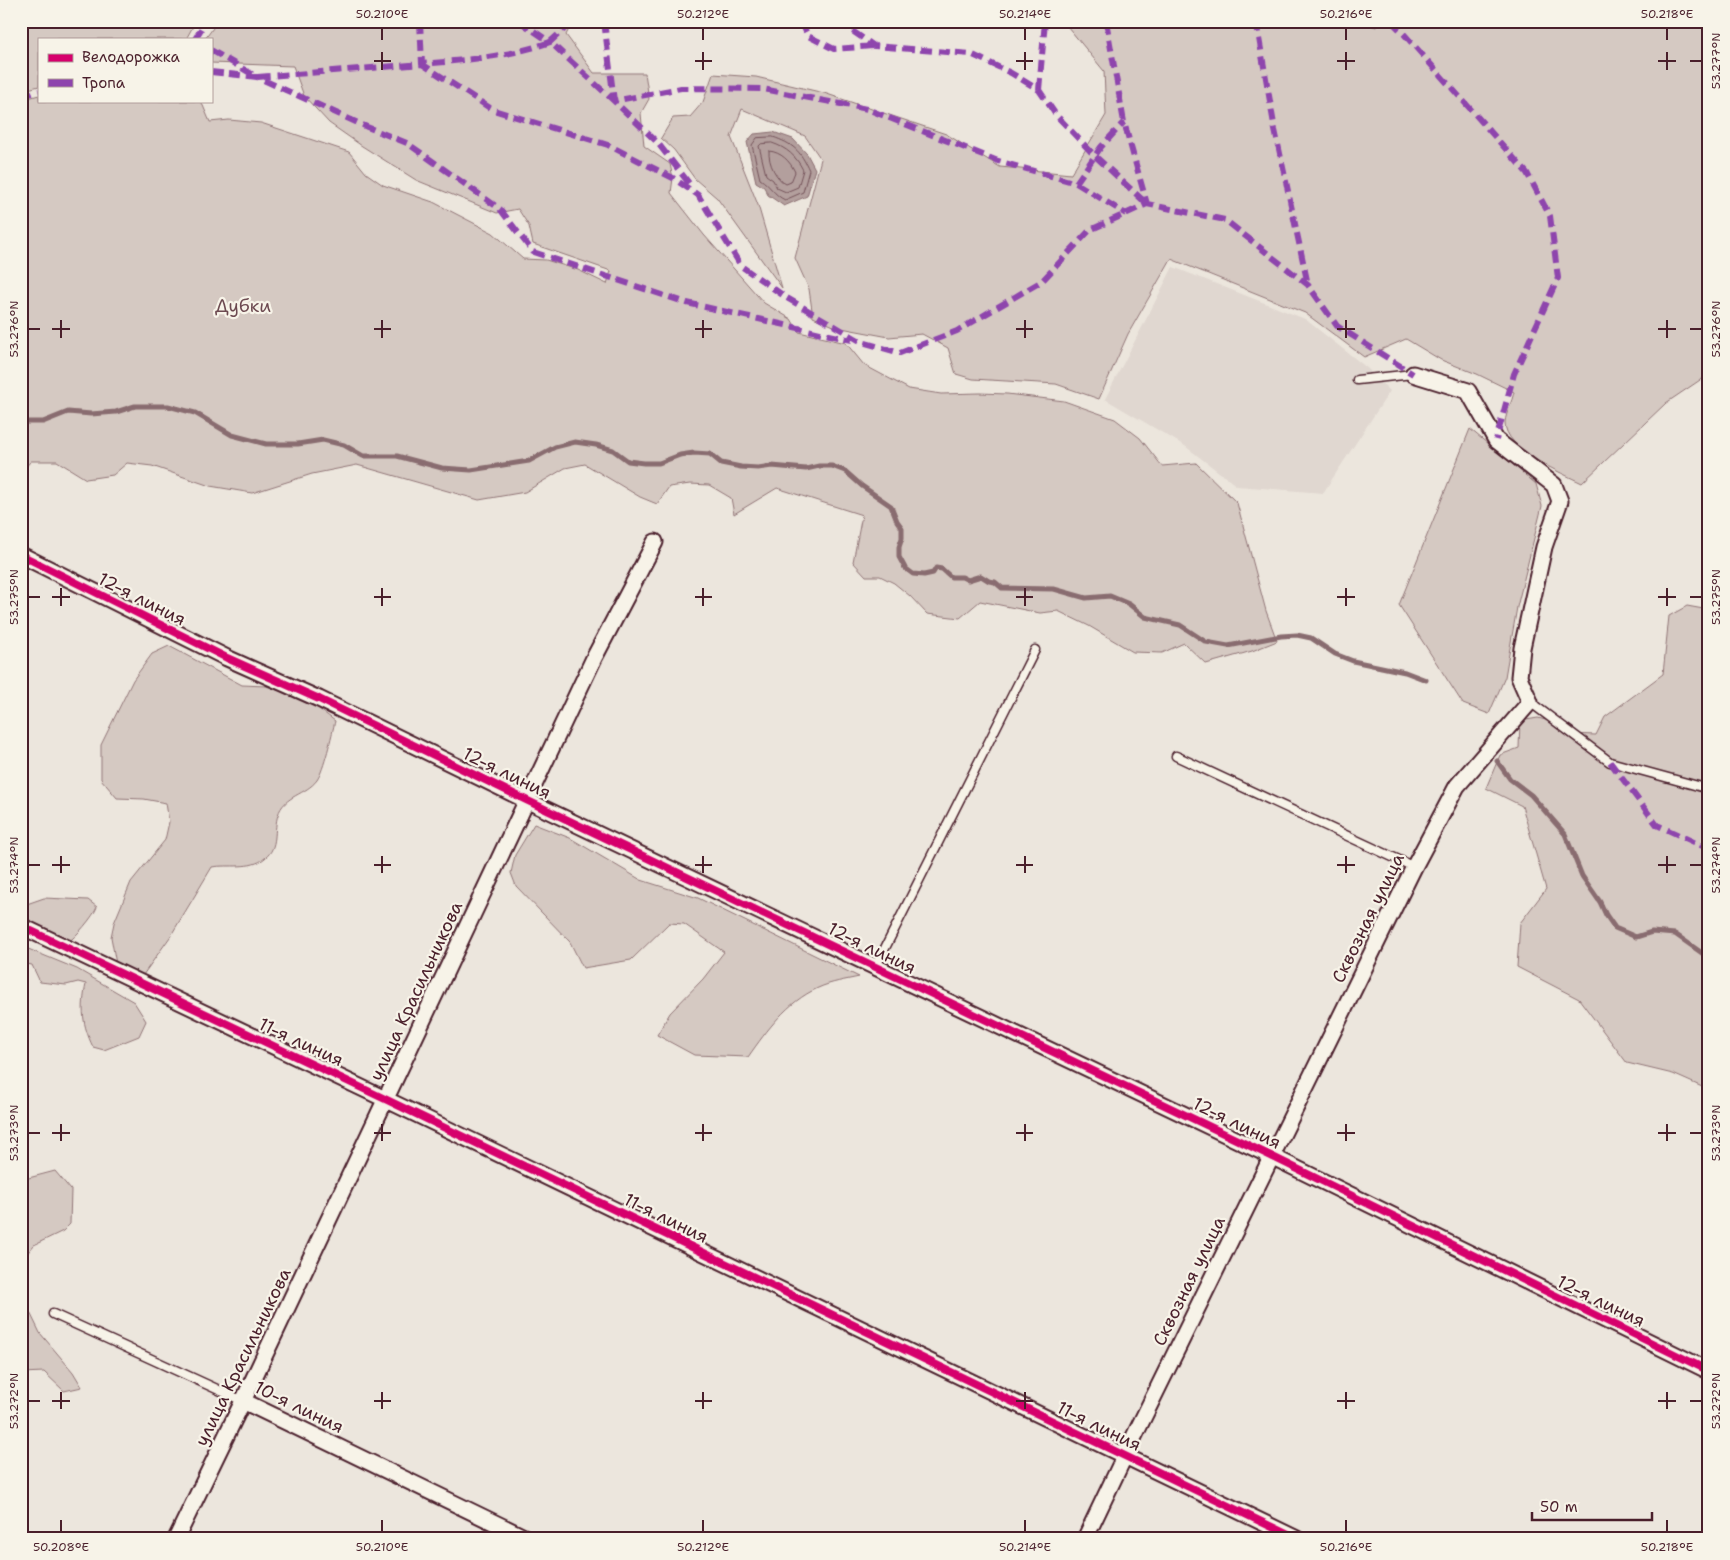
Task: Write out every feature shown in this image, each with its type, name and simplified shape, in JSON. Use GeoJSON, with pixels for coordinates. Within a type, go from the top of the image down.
{"type":"FeatureCollection","features":[{"type":"Feature","properties":{"kind":"street"},"geometry":{"type":"LineString","coordinates":[[1412,374],[1468,391],[1496,440],[1554,485],[1560,501],[1544,548],[1522,648],[1519,677],[1530,702]]}},
{"type":"Feature","properties":{"kind":"street","name":"улица Красильникова"},"geometry":{"type":"LineString","coordinates":[[176,1539],[594,658],[655,542]]}},
{"type":"Feature","properties":{"kind":"street","name":"12-я линия"},"geometry":{"type":"LineString","coordinates":[[21,555],[227,658],[319,699],[1271,1156],[1709,1371]]}},
{"type":"Feature","properties":{"kind":"street","name":"Сквозная улица"},"geometry":{"type":"LineString","coordinates":[[1085,1539],[1271,1156],[1414,867],[1457,786],[1530,702]]}},
{"type":"Feature","properties":{"kind":"street","name":"11-я линия"},"geometry":{"type":"LineString","coordinates":[[21,926],[386,1099],[1297,1539]]}},
{"type":"Feature","properties":{"kind":"street","name":"10-я линия"},"geometry":{"type":"LineString","coordinates":[[243,1401],[528,1539]]}},
{"type":"Feature","properties":{"kind":"lane"},"geometry":{"type":"LineString","coordinates":[[1357,380],[1412,374]]}},
{"type":"Feature","properties":{"kind":"lane"},"geometry":{"type":"LineString","coordinates":[[876,966],[1035,650]]}},
{"type":"Feature","properties":{"kind":"lane"},"geometry":{"type":"LineString","coordinates":[[1530,702],[1610,762],[1709,789]]}},
{"type":"Feature","properties":{"kind":"lane"},"geometry":{"type":"LineString","coordinates":[[1176,756],[1414,867]]}},
{"type":"Feature","properties":{"kind":"lane","name":"10-я линия"},"geometry":{"type":"LineString","coordinates":[[53,1314],[243,1401]]}},
{"type":"Feature","properties":{"kind":"shaded area"},"geometry":{"type":"Polygon","coordinates":[[[1173,267],[1305,319],[1367,368],[1390,391],[1323,493],[1237,486],[1185,446],[1105,399],[1173,267]]]}},
{"type":"Feature","properties":{"kind":"green space"},"geometry":{"type":"Polygon","coordinates":[[[21,21],[196,21],[187,38],[38,38],[38,86],[21,91],[21,21]]]}},
{"type":"Feature","properties":{"kind":"green space","name":"Дубки"},"geometry":{"type":"Polygon","coordinates":[[[218,21],[573,21],[566,35],[594,73],[645,73],[649,99],[641,113],[644,146],[670,164],[673,178],[671,193],[704,235],[764,303],[791,319],[799,332],[846,343],[864,365],[909,389],[941,394],[1007,394],[1064,401],[1115,419],[1140,438],[1162,466],[1196,463],[1237,503],[1266,611],[1277,641],[1252,651],[1206,664],[1184,643],[1162,653],[1133,652],[1089,626],[1058,611],[1040,613],[980,601],[960,618],[927,614],[894,583],[880,576],[866,576],[853,562],[862,515],[777,488],[734,514],[731,498],[709,485],[690,484],[669,487],[657,504],[640,497],[585,464],[565,468],[525,492],[479,500],[357,465],[312,474],[252,493],[210,486],[152,466],[127,463],[113,475],[86,479],[57,461],[31,461],[21,472],[21,100],[38,95],[38,102],[201,102],[210,122],[229,120],[261,123],[349,152],[366,173],[383,185],[433,202],[493,233],[523,259],[546,260],[578,270],[607,284],[611,271],[533,244],[529,226],[518,209],[497,213],[416,180],[362,146],[329,123],[304,96],[293,66],[212,63],[212,38],[206,38],[218,21]]]}},
{"type":"Feature","properties":{"kind":"green space"},"geometry":{"type":"Polygon","coordinates":[[[1063,21],[1357,21],[1376,27],[1383,21],[1709,21],[1709,374],[1666,403],[1582,483],[1549,467],[1524,451],[1514,442],[1507,432],[1505,422],[1514,392],[1477,374],[1441,360],[1406,339],[1364,357],[1305,313],[1171,259],[1128,334],[1099,399],[1056,384],[973,379],[956,374],[948,348],[922,334],[889,337],[836,327],[813,317],[809,289],[795,258],[821,159],[805,136],[742,109],[731,137],[758,205],[782,288],[717,198],[695,179],[674,150],[661,138],[673,118],[690,117],[703,102],[713,74],[756,77],[824,93],[946,134],[1000,167],[1071,174],[1106,115],[1104,71],[1063,21]]]}},
{"type":"Feature","properties":{"kind":"green space"},"geometry":{"type":"Polygon","coordinates":[[[1470,429],[1536,484],[1542,506],[1517,607],[1505,677],[1489,714],[1463,704],[1399,605],[1470,429]]]}},
{"type":"Feature","properties":{"kind":"green space"},"geometry":{"type":"Polygon","coordinates":[[[1687,606],[1709,610],[1709,1090],[1673,1074],[1627,1063],[1579,999],[1517,967],[1520,923],[1546,889],[1522,806],[1486,788],[1500,755],[1519,748],[1520,721],[1538,718],[1553,722],[1569,734],[1596,735],[1605,717],[1663,674],[1669,616],[1687,606]]]}},
{"type":"Feature","properties":{"kind":"green space"},"geometry":{"type":"Polygon","coordinates":[[[169,646],[242,685],[266,686],[295,696],[315,706],[335,721],[328,752],[320,775],[312,785],[290,799],[281,808],[278,815],[274,844],[269,854],[253,864],[212,867],[170,937],[143,975],[116,964],[111,937],[114,923],[131,882],[165,840],[169,822],[166,803],[144,799],[117,798],[101,779],[101,745],[133,680],[152,654],[169,646]]]}},
{"type":"Feature","properties":{"kind":"green space"},"geometry":{"type":"Polygon","coordinates":[[[534,824],[570,838],[641,880],[698,898],[859,977],[823,986],[797,1001],[770,1027],[748,1057],[694,1055],[657,1035],[670,1013],[703,979],[724,952],[684,924],[669,923],[631,960],[583,968],[570,942],[516,886],[511,873],[515,855],[534,824]]]}},
{"type":"Feature","properties":{"kind":"green space"},"geometry":{"type":"Polygon","coordinates":[[[44,898],[88,900],[97,907],[75,937],[67,943],[21,932],[21,906],[44,898]]]}},
{"type":"Feature","properties":{"kind":"green space"},"geometry":{"type":"Polygon","coordinates":[[[21,946],[77,969],[134,1002],[146,1021],[139,1036],[104,1050],[93,1047],[84,1016],[83,1001],[86,984],[78,982],[66,985],[40,982],[32,965],[21,963],[21,946]]]}},
{"type":"Feature","properties":{"kind":"green space"},"geometry":{"type":"Polygon","coordinates":[[[55,1171],[71,1190],[70,1224],[63,1231],[34,1245],[21,1261],[21,1180],[55,1171]]]}},
{"type":"Feature","properties":{"kind":"green space"},"geometry":{"type":"Polygon","coordinates":[[[21,1294],[40,1333],[73,1372],[82,1387],[64,1391],[44,1372],[21,1374],[21,1294]]]}},
{"type":"Feature","properties":{"kind":"water"},"geometry":{"type":"Polygon","coordinates":[[[773,132],[793,139],[807,154],[815,169],[807,196],[784,206],[768,195],[764,187],[756,182],[747,142],[754,134],[773,132]]]}},
{"type":"Feature","properties":{"kind":"waterway"},"geometry":{"type":"LineString","coordinates":[[21,422],[43,422],[68,412],[91,414],[116,412],[135,406],[168,406],[195,413],[232,435],[266,444],[298,444],[323,440],[344,445],[363,456],[397,456],[442,468],[471,470],[529,461],[555,447],[575,442],[613,450],[628,461],[644,463],[659,463],[680,455],[694,453],[710,454],[721,463],[741,467],[758,468],[772,466],[806,469],[832,466],[845,471],[862,486],[891,506],[902,528],[899,557],[905,568],[913,574],[924,575],[933,573],[936,568],[942,569],[951,577],[962,577],[968,580],[981,576],[995,582],[1002,588],[1054,589],[1086,598],[1110,596],[1129,604],[1145,617],[1180,625],[1206,642],[1228,646],[1281,636],[1297,635],[1311,638],[1335,654],[1353,661],[1405,672],[1426,680]]}},
{"type":"Feature","properties":{"kind":"waterway"},"geometry":{"type":"LineString","coordinates":[[1497,761],[1510,779],[1531,795],[1565,834],[1582,876],[1615,928],[1636,937],[1652,932],[1675,934],[1709,958]]}},
{"type":"Feature","properties":{"kind":"marked path"},"geometry":{"type":"LineString","coordinates":[[196,38],[206,21]]}},
{"type":"Feature","properties":{"kind":"marked path"},"geometry":{"type":"LineString","coordinates":[[420,21],[422,64],[503,54],[550,42],[614,101],[681,88],[763,89],[867,109],[998,161],[1076,183],[1101,147],[1124,122]]}},
{"type":"Feature","properties":{"kind":"marked path"},"geometry":{"type":"LineString","coordinates":[[519,21],[550,42],[573,21]]}},
{"type":"Feature","properties":{"kind":"marked path"},"geometry":{"type":"LineString","coordinates":[[604,21],[614,101],[657,142],[692,187]]}},
{"type":"Feature","properties":{"kind":"marked path"},"geometry":{"type":"LineString","coordinates":[[801,21],[808,36],[834,49],[874,46]]}},
{"type":"Feature","properties":{"kind":"marked path"},"geometry":{"type":"LineString","coordinates":[[838,21],[874,46],[971,54],[1011,73],[1039,90],[1056,115],[1095,156],[1147,204]]}},
{"type":"Feature","properties":{"kind":"marked path"},"geometry":{"type":"LineString","coordinates":[[1039,90],[1045,21]]}},
{"type":"Feature","properties":{"kind":"marked path"},"geometry":{"type":"LineString","coordinates":[[1106,21],[1124,122],[1147,204]]}},
{"type":"Feature","properties":{"kind":"marked path"},"geometry":{"type":"LineString","coordinates":[[1256,21],[1275,130],[1308,285]]}},
{"type":"Feature","properties":{"kind":"marked path"},"geometry":{"type":"LineString","coordinates":[[1391,21],[1527,173],[1550,216],[1558,278],[1514,374],[1496,440]]}},
{"type":"Feature","properties":{"kind":"marked path"},"geometry":{"type":"LineString","coordinates":[[212,51],[257,77],[422,64],[493,110],[608,145],[673,178],[698,195],[741,266],[787,298],[862,342],[900,353],[957,331],[1042,281],[1090,230],[1147,204],[1225,220],[1308,285],[1337,326],[1413,374]]}},
{"type":"Feature","properties":{"kind":"marked path"},"geometry":{"type":"LineString","coordinates":[[212,72],[257,77],[407,143],[500,209],[533,252],[687,303],[852,340]]}},
{"type":"Feature","properties":{"kind":"marked path"},"geometry":{"type":"LineString","coordinates":[[21,96],[38,91]]}},
{"type":"Feature","properties":{"kind":"marked path"},"geometry":{"type":"LineString","coordinates":[[1076,183],[1126,214]]}},
{"type":"Feature","properties":{"kind":"marked path"},"geometry":{"type":"LineString","coordinates":[[1610,762],[1657,825],[1709,849]]}},
{"type":"Feature","properties":{"kind":"cycle path"},"geometry":{"type":"LineString","coordinates":[[21,555],[227,658],[319,699],[1271,1156],[1709,1371]]}},
{"type":"Feature","properties":{"kind":"cycle path"},"geometry":{"type":"LineString","coordinates":[[21,926],[385,1099],[1297,1539]]}}]}
